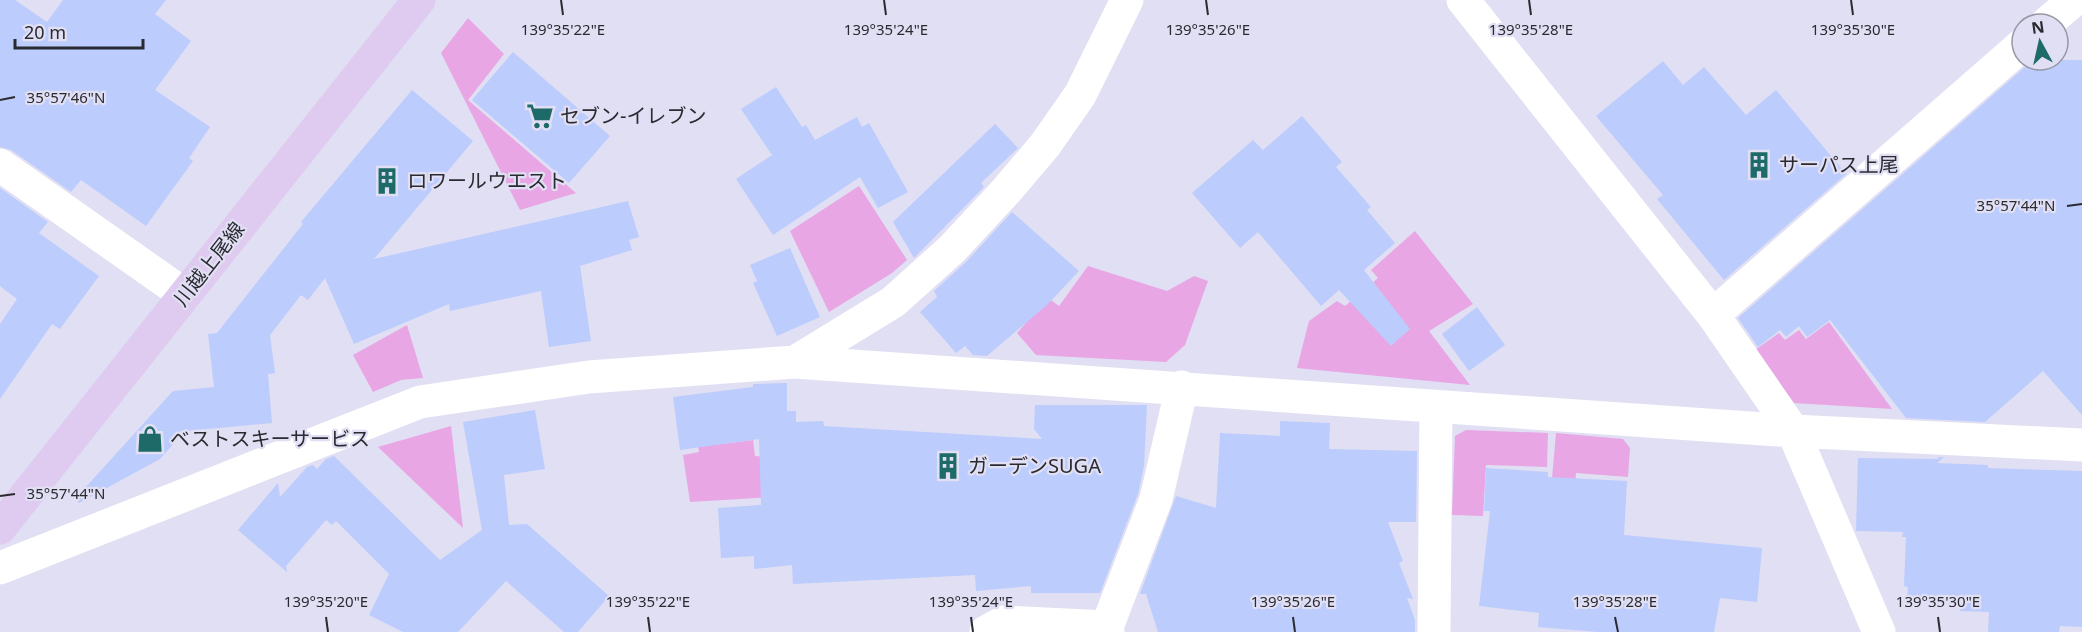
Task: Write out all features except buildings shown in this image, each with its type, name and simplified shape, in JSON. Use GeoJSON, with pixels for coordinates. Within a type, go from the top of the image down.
{"type":"FeatureCollection","features":[{"type":"Feature","properties":{"kind":"main road","name":"川越上尾線"},"geometry":{"type":"LineString","coordinates":[[0,528],[419,0]]}},
{"type":"Feature","properties":{"kind":"street"},"geometry":{"type":"LineString","coordinates":[[795,362],[893,302],[952,249],[1006,191],[1045,145],[1080,95],[1127,0]]}},
{"type":"Feature","properties":{"kind":"street"},"geometry":{"type":"LineString","coordinates":[[1463,0],[1713,315],[1794,431],[1879,632]]}},
{"type":"Feature","properties":{"kind":"street"},"geometry":{"type":"LineString","coordinates":[[2060,12],[2073,0]]}},
{"type":"Feature","properties":{"kind":"street"},"geometry":{"type":"LineString","coordinates":[[1713,315],[2010,55]]}},
{"type":"Feature","properties":{"kind":"street"},"geometry":{"type":"LineString","coordinates":[[0,165],[185,295]]}},
{"type":"Feature","properties":{"kind":"street"},"geometry":{"type":"LineString","coordinates":[[0,568],[420,402],[589,377],[795,362],[1794,431],[2082,445]]}},
{"type":"Feature","properties":{"kind":"street"},"geometry":{"type":"LineString","coordinates":[[986,632],[1004,622],[1107,630],[1156,500],[1182,387]]}},
{"type":"Feature","properties":{"kind":"street"},"geometry":{"type":"LineString","coordinates":[[1434,632],[1436,407]]}},
{"type":"Feature","properties":{"kind":"shaded area"},"geometry":{"type":"Polygon","coordinates":[[[468,18],[504,54],[468,100],[576,193],[520,210],[441,53],[468,18]]]}},
{"type":"Feature","properties":{"kind":"shaded area"},"geometry":{"type":"Polygon","coordinates":[[[859,186],[907,260],[892,273],[829,312],[790,231],[859,186]]]}},
{"type":"Feature","properties":{"kind":"shaded area"},"geometry":{"type":"Polygon","coordinates":[[[1415,231],[1473,304],[1429,331],[1470,385],[1297,368],[1309,321],[1337,301],[1345,306],[1378,278],[1371,270],[1415,231]]]}},
{"type":"Feature","properties":{"kind":"shaded area"},"geometry":{"type":"Polygon","coordinates":[[[1088,266],[1167,291],[1194,276],[1208,281],[1185,345],[1166,362],[1036,355],[1017,333],[1048,298],[1059,306],[1088,266]]]}},
{"type":"Feature","properties":{"kind":"shaded area"},"geometry":{"type":"Polygon","coordinates":[[[1829,322],[1892,409],[1794,403],[1755,350],[1779,333],[1785,340],[1799,330],[1806,339],[1829,322]]]}},
{"type":"Feature","properties":{"kind":"shaded area"},"geometry":{"type":"Polygon","coordinates":[[[407,325],[423,378],[401,380],[373,392],[353,355],[407,325]]]}},
{"type":"Feature","properties":{"kind":"shaded area"},"geometry":{"type":"Polygon","coordinates":[[[451,426],[463,528],[378,447],[451,426]]]}},
{"type":"Feature","properties":{"kind":"shaded area"},"geometry":{"type":"Polygon","coordinates":[[[1466,430],[1548,433],[1547,467],[1486,465],[1483,516],[1452,515],[1455,436],[1466,430]]]}},
{"type":"Feature","properties":{"kind":"shaded area"},"geometry":{"type":"Polygon","coordinates":[[[1556,433],[1623,439],[1630,448],[1628,477],[1576,473],[1571,527],[1548,524],[1556,433]]]}},
{"type":"Feature","properties":{"kind":"shaded area"},"geometry":{"type":"Polygon","coordinates":[[[753,440],[755,456],[767,457],[789,496],[690,502],[683,455],[699,452],[698,447],[753,440]]]}},
{"type":"Feature","properties":{"kind":"place","name":"セブン-イレブン"},"geometry":{"type":"Point","coordinates":[540,116]}},
{"type":"Feature","properties":{"kind":"place","name":"サーパス上尾"},"geometry":{"type":"Point","coordinates":[1759,165]}},
{"type":"Feature","properties":{"kind":"place","name":"ロワールウエスト"},"geometry":{"type":"Point","coordinates":[387,181]}},
{"type":"Feature","properties":{"kind":"place","name":"ベストスキーサービス"},"geometry":{"type":"Point","coordinates":[150,439]}},
{"type":"Feature","properties":{"kind":"place","name":"ガーデンSUGA"},"geometry":{"type":"Point","coordinates":[948,466]}}]}
